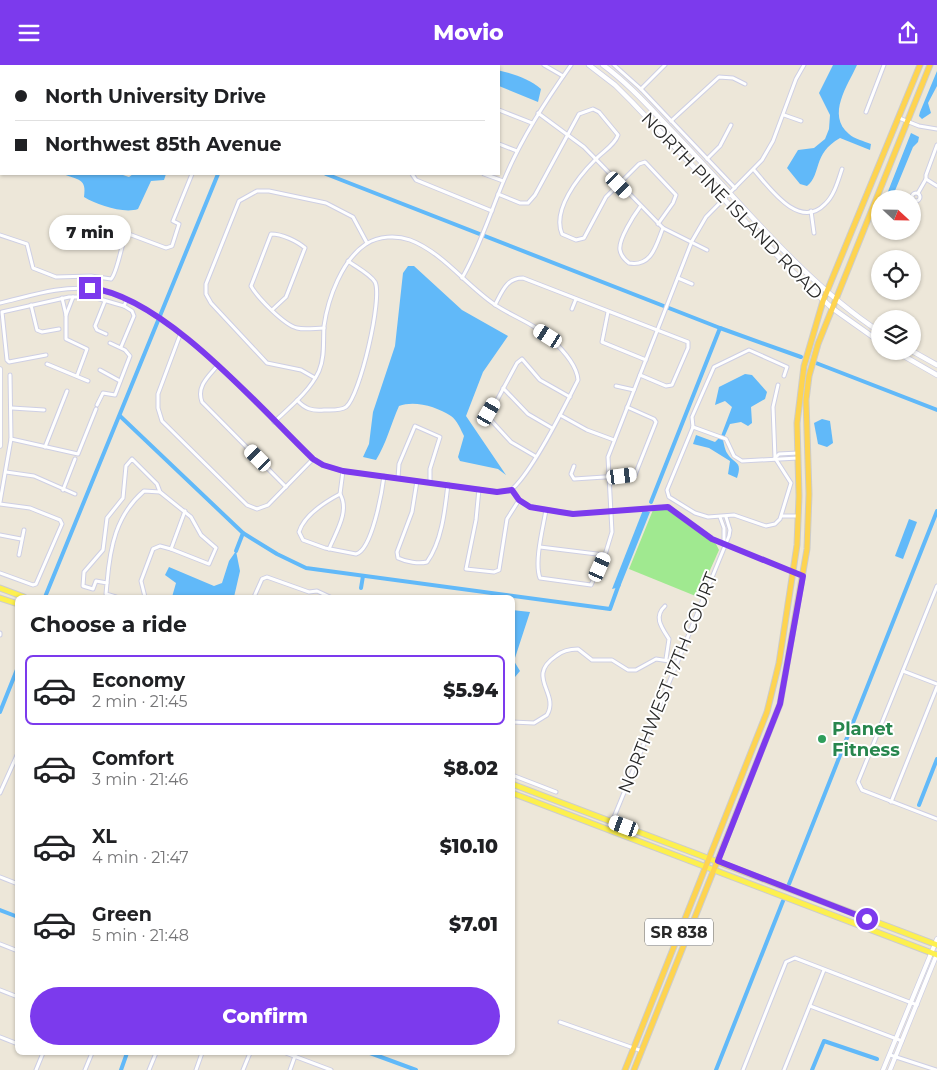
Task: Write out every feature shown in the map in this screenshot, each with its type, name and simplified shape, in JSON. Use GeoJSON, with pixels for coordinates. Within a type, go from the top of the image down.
{"type":"FeatureCollection","features":[{"type":"Feature","properties":{"kind":"highway"},"geometry":{"type":"LineString","coordinates":[[708,858],[767,712],[779,663],[794,572],[799,516],[796,423],[808,349],[823,301],[920,65]]}},
{"type":"Feature","properties":{"kind":"highway"},"geometry":{"type":"LineString","coordinates":[[718,861],[774,721],[788,665],[803,576],[808,526],[806,400],[810,372],[832,308],[930,65]]}},
{"type":"Feature","properties":{"kind":"highway","name":"SR 838"},"geometry":{"type":"LineString","coordinates":[[625,1070],[708,858]]}},
{"type":"Feature","properties":{"kind":"highway","name":"SR 838"},"geometry":{"type":"LineString","coordinates":[[634,1070],[718,861]]}},
{"type":"Feature","properties":{"kind":"main road","name":"NORTH PINE ISLAND ROAD"},"geometry":{"type":"LineString","coordinates":[[589,65],[621,91],[823,301],[871,336]]}},
{"type":"Feature","properties":{"kind":"main road","name":"NORTH PINE ISLAND ROAD"},"geometry":{"type":"LineString","coordinates":[[603,65],[636,94],[827,291],[871,325]]}},
{"type":"Feature","properties":{"kind":"main road"},"geometry":{"type":"LineString","coordinates":[[921,356],[937,365]]}},
{"type":"Feature","properties":{"kind":"main road"},"geometry":{"type":"LineString","coordinates":[[911,360],[937,375]]}},
{"type":"Feature","properties":{"kind":"main road"},"geometry":{"type":"LineString","coordinates":[[0,588],[19,595]]}},
{"type":"Feature","properties":{"kind":"main road"},"geometry":{"type":"LineString","coordinates":[[0,597],[15,603]]}},
{"type":"Feature","properties":{"kind":"main road"},"geometry":{"type":"LineString","coordinates":[[515,785],[936,943]]}},
{"type":"Feature","properties":{"kind":"main road"},"geometry":{"type":"LineString","coordinates":[[515,791],[529,790]]}},
{"type":"Feature","properties":{"kind":"main road"},"geometry":{"type":"LineString","coordinates":[[515,792],[935,954]]}},
{"type":"Feature","properties":{"kind":"main road"},"geometry":{"type":"LineString","coordinates":[[602,826],[612,822]]}},
{"type":"Feature","properties":{"kind":"main road"},"geometry":{"type":"LineString","coordinates":[[610,830],[614,827],[624,826]]}},
{"type":"Feature","properties":{"kind":"street"},"geometry":{"type":"LineString","coordinates":[[544,65],[563,75]]}},
{"type":"Feature","properties":{"kind":"street"},"geometry":{"type":"LineString","coordinates":[[462,278],[472,261],[503,181],[517,151],[538,113],[571,65]]}},
{"type":"Feature","properties":{"kind":"street"},"geometry":{"type":"LineString","coordinates":[[614,65],[641,89],[735,188]]}},
{"type":"Feature","properties":{"kind":"street"},"geometry":{"type":"LineString","coordinates":[[641,89],[665,65]]}},
{"type":"Feature","properties":{"kind":"street"},"geometry":{"type":"LineString","coordinates":[[546,511],[540,547],[540,579],[591,585],[605,555],[612,532],[608,457],[692,241],[706,217],[754,170],[773,141],[804,65]]}},
{"type":"Feature","properties":{"kind":"street"},"geometry":{"type":"LineString","coordinates":[[866,112],[884,65]]}},
{"type":"Feature","properties":{"kind":"street"},"geometry":{"type":"LineString","coordinates":[[671,121],[719,77],[733,78],[744,84]]}},
{"type":"Feature","properties":{"kind":"street"},"geometry":{"type":"LineString","coordinates":[[498,194],[520,203],[528,203],[535,195],[579,113],[588,109],[599,112],[618,132],[618,135],[579,177],[558,224],[562,234],[568,239],[576,240],[584,237],[606,197],[639,164],[645,162],[676,195],[673,203],[658,224]]}},
{"type":"Feature","properties":{"kind":"street"},"geometry":{"type":"LineString","coordinates":[[500,110],[532,123]]}},
{"type":"Feature","properties":{"kind":"street"},"geometry":{"type":"LineString","coordinates":[[538,113],[567,133],[658,224],[706,250]]}},
{"type":"Feature","properties":{"kind":"street"},"geometry":{"type":"LineString","coordinates":[[784,115],[801,121]]}},
{"type":"Feature","properties":{"kind":"street"},"geometry":{"type":"LineString","coordinates":[[899,118],[937,129]]}},
{"type":"Feature","properties":{"kind":"street"},"geometry":{"type":"LineString","coordinates":[[707,159],[720,145],[731,125]]}},
{"type":"Feature","properties":{"kind":"street"},"geometry":{"type":"LineString","coordinates":[[500,144],[517,151]]}},
{"type":"Feature","properties":{"kind":"street"},"geometry":{"type":"LineString","coordinates":[[920,190],[926,179],[937,145]]}},
{"type":"Feature","properties":{"kind":"street"},"geometry":{"type":"LineString","coordinates":[[754,170],[785,204],[794,209],[811,211],[826,204],[842,169]]}},
{"type":"Feature","properties":{"kind":"street"},"geometry":{"type":"LineString","coordinates":[[0,235],[26,244],[33,269],[56,277],[91,276],[111,279],[115,275],[120,249],[126,233],[163,247],[172,246],[179,228],[179,224],[173,221],[192,175]]}},
{"type":"Feature","properties":{"kind":"street"},"geometry":{"type":"LineString","coordinates":[[413,175],[416,181],[492,211]]}},
{"type":"Feature","properties":{"kind":"street"},"geometry":{"type":"LineString","coordinates":[[487,175],[503,181]]}},
{"type":"Feature","properties":{"kind":"street"},"geometry":{"type":"LineString","coordinates":[[926,179],[937,186]]}},
{"type":"Feature","properties":{"kind":"street"},"geometry":{"type":"LineString","coordinates":[[315,378],[301,370],[267,363],[211,303],[206,294],[206,283],[239,201],[246,195],[257,191],[268,191],[326,203],[353,217],[368,243]]}},
{"type":"Feature","properties":{"kind":"street"},"geometry":{"type":"LineString","coordinates":[[640,207],[620,245],[620,250],[629,263],[643,263],[651,256],[663,228]]}},
{"type":"Feature","properties":{"kind":"street"},"geometry":{"type":"LineString","coordinates":[[811,211],[814,233]]}},
{"type":"Feature","properties":{"kind":"street"},"geometry":{"type":"LineString","coordinates":[[272,310],[286,297],[305,248],[277,234],[271,234],[251,286],[272,310],[285,323],[296,328],[324,328]]}},
{"type":"Feature","properties":{"kind":"street"},"geometry":{"type":"LineString","coordinates":[[0,303],[70,288],[90,288],[127,299],[163,321],[218,365],[274,422],[313,459],[323,465],[343,471],[497,492],[512,490],[520,483],[578,380],[571,363],[548,336],[495,305],[421,245],[410,240],[392,236],[368,243],[348,261],[329,304],[324,328],[322,360],[315,378],[297,400],[274,422]]}},
{"type":"Feature","properties":{"kind":"street"},"geometry":{"type":"LineString","coordinates":[[297,400],[312,411],[339,410],[346,407],[354,394],[367,357],[377,292],[376,284],[348,261]]}},
{"type":"Feature","properties":{"kind":"street"},"geometry":{"type":"LineString","coordinates":[[495,305],[508,283],[514,278],[523,278],[608,312],[684,339],[688,343],[674,382],[667,386],[640,375]]}},
{"type":"Feature","properties":{"kind":"street"},"geometry":{"type":"LineString","coordinates":[[678,278],[692,284]]}},
{"type":"Feature","properties":{"kind":"street"},"geometry":{"type":"LineString","coordinates":[[45,293],[46,301]]}},
{"type":"Feature","properties":{"kind":"street"},"geometry":{"type":"LineString","coordinates":[[66,315],[73,297]]}},
{"type":"Feature","properties":{"kind":"street"},"geometry":{"type":"LineString","coordinates":[[46,355],[9,362],[7,360],[2,312],[46,301],[73,297],[92,297],[124,306],[132,311],[134,316],[121,347]]}},
{"type":"Feature","properties":{"kind":"street"},"geometry":{"type":"LineString","coordinates":[[62,298],[66,315],[66,339],[88,349],[76,376]]}},
{"type":"Feature","properties":{"kind":"street"},"geometry":{"type":"LineString","coordinates":[[124,306],[127,299]]}},
{"type":"Feature","properties":{"kind":"street"},"geometry":{"type":"LineString","coordinates":[[572,309],[576,299]]}},
{"type":"Feature","properties":{"kind":"street"},"geometry":{"type":"LineString","coordinates":[[106,301],[95,326],[97,330],[106,334]]}},
{"type":"Feature","properties":{"kind":"street"},"geometry":{"type":"LineString","coordinates":[[31,305],[37,330],[42,332],[59,329]]}},
{"type":"Feature","properties":{"kind":"street"},"geometry":{"type":"LineString","coordinates":[[608,312],[602,342],[646,360]]}},
{"type":"Feature","properties":{"kind":"street"},"geometry":{"type":"LineString","coordinates":[[180,335],[158,394],[158,408],[162,421],[247,505],[257,509],[266,506],[313,459]]}},
{"type":"Feature","properties":{"kind":"street"},"geometry":{"type":"LineString","coordinates":[[11,439],[78,454],[103,393],[115,395],[130,356],[130,353],[121,347],[110,343]]}},
{"type":"Feature","properties":{"kind":"street"},"geometry":{"type":"LineString","coordinates":[[778,385],[773,407],[775,458],[791,483],[782,516],[775,524],[766,526],[734,515],[720,517],[699,515],[667,494],[693,427],[692,417],[709,373],[719,364],[749,350],[787,367],[784,377]]}},
{"type":"Feature","properties":{"kind":"street"},"geometry":{"type":"LineString","coordinates":[[536,456],[511,442],[488,417],[517,363],[522,359],[540,380],[570,397]]}},
{"type":"Feature","properties":{"kind":"street"},"geometry":{"type":"LineString","coordinates":[[47,364],[88,381]]}},
{"type":"Feature","properties":{"kind":"street"},"geometry":{"type":"LineString","coordinates":[[218,365],[202,385],[199,394],[202,402],[286,487]]}},
{"type":"Feature","properties":{"kind":"street"},"geometry":{"type":"LineString","coordinates":[[0,369],[0,446]]}},
{"type":"Feature","properties":{"kind":"street"},"geometry":{"type":"LineString","coordinates":[[100,370],[120,381]]}},
{"type":"Feature","properties":{"kind":"street"},"geometry":{"type":"LineString","coordinates":[[0,573],[33,585],[36,584],[62,524],[60,520],[30,508],[0,503],[11,439],[9,424],[12,408],[10,375]]}},
{"type":"Feature","properties":{"kind":"street"},"geometry":{"type":"LineString","coordinates":[[616,386],[634,390]]}},
{"type":"Feature","properties":{"kind":"street"},"geometry":{"type":"LineString","coordinates":[[503,388],[528,414],[552,428]]}},
{"type":"Feature","properties":{"kind":"street"},"geometry":{"type":"LineString","coordinates":[[45,447],[67,391]]}},
{"type":"Feature","properties":{"kind":"street"},"geometry":{"type":"LineString","coordinates":[[574,466],[570,474],[574,479],[636,475],[656,422],[654,419],[627,407]]}},
{"type":"Feature","properties":{"kind":"street"},"geometry":{"type":"LineString","coordinates":[[12,408],[44,410]]}},
{"type":"Feature","properties":{"kind":"street"},"geometry":{"type":"LineString","coordinates":[[560,415],[587,430],[614,440]]}},
{"type":"Feature","properties":{"kind":"street"},"geometry":{"type":"LineString","coordinates":[[1,424],[9,424]]}},
{"type":"Feature","properties":{"kind":"street"},"geometry":{"type":"LineString","coordinates":[[398,478],[399,464],[415,426],[440,437],[430,469],[430,482]]}},
{"type":"Feature","properties":{"kind":"street"},"geometry":{"type":"LineString","coordinates":[[693,427],[726,439],[734,456],[742,461],[798,456]]}},
{"type":"Feature","properties":{"kind":"street"},"geometry":{"type":"LineString","coordinates":[[63,489],[76,459]]}},
{"type":"Feature","properties":{"kind":"street"},"geometry":{"type":"LineString","coordinates":[[107,583],[96,581],[93,589],[84,586],[84,572],[103,550],[107,518],[122,499],[126,466],[132,459],[157,484],[160,492],[185,511],[194,521],[200,535],[216,548],[209,564],[160,545],[153,549],[141,581],[144,595]]}},
{"type":"Feature","properties":{"kind":"street"},"geometry":{"type":"LineString","coordinates":[[329,549],[344,512],[344,501],[340,494],[343,471]]}},
{"type":"Feature","properties":{"kind":"street"},"geometry":{"type":"LineString","coordinates":[[6,472],[34,477],[74,494]]}},
{"type":"Feature","properties":{"kind":"street"},"geometry":{"type":"LineString","coordinates":[[340,494],[320,507],[307,519],[299,529],[299,535],[303,540],[329,549],[356,554],[363,550],[377,515],[384,476]]}},
{"type":"Feature","properties":{"kind":"street"},"geometry":{"type":"LineString","coordinates":[[417,481],[412,512],[397,552],[398,557],[427,562],[440,531],[448,484]]}},
{"type":"Feature","properties":{"kind":"street"},"geometry":{"type":"LineString","coordinates":[[479,489],[476,520],[466,569],[494,572],[499,570],[507,519],[519,500]]}},
{"type":"Feature","properties":{"kind":"street"},"geometry":{"type":"LineString","coordinates":[[512,490],[519,500],[530,507],[573,514],[668,507],[712,539],[803,576]]}},
{"type":"Feature","properties":{"kind":"street"},"geometry":{"type":"LineString","coordinates":[[109,595],[106,594],[109,552],[118,523],[128,506],[144,491],[160,492]]}},
{"type":"Feature","properties":{"kind":"street"},"geometry":{"type":"LineString","coordinates":[[170,549],[185,511]]}},
{"type":"Feature","properties":{"kind":"street"},"geometry":{"type":"LineString","coordinates":[[782,516],[799,516]]}},
{"type":"Feature","properties":{"kind":"street"},"geometry":{"type":"LineString","coordinates":[[720,517],[725,533],[724,543]]}},
{"type":"Feature","properties":{"kind":"street","name":"NORTHWEST 17TH COURT"},"geometry":{"type":"LineString","coordinates":[[612,822],[730,530],[726,517]]}},
{"type":"Feature","properties":{"kind":"street"},"geometry":{"type":"LineString","coordinates":[[18,555],[24,530]]}},
{"type":"Feature","properties":{"kind":"street"},"geometry":{"type":"LineString","coordinates":[[0,535],[21,539]]}},
{"type":"Feature","properties":{"kind":"street"},"geometry":{"type":"LineString","coordinates":[[540,547],[605,555]]}},
{"type":"Feature","properties":{"kind":"street"},"geometry":{"type":"LineString","coordinates":[[255,595],[262,579],[267,577],[309,593],[317,591],[326,595]]}},
{"type":"Feature","properties":{"kind":"street"},"geometry":{"type":"LineString","coordinates":[[937,586],[858,782],[859,787],[891,802],[937,819]]}},
{"type":"Feature","properties":{"kind":"street"},"geometry":{"type":"LineString","coordinates":[[665,606],[660,612],[659,622],[669,642],[666,659]]}},
{"type":"Feature","properties":{"kind":"street"},"geometry":{"type":"LineString","coordinates":[[515,722],[534,723],[547,715],[550,700],[542,678],[545,667],[552,659],[565,651],[578,649],[592,660],[612,661],[625,670],[632,671],[656,659],[676,662]]}},
{"type":"Feature","properties":{"kind":"street"},"geometry":{"type":"LineString","coordinates":[[779,663],[788,665]]}},
{"type":"Feature","properties":{"kind":"street"},"geometry":{"type":"LineString","coordinates":[[891,802],[937,686],[903,671]]}},
{"type":"Feature","properties":{"kind":"street"},"geometry":{"type":"LineString","coordinates":[[0,793],[15,759]]}},
{"type":"Feature","properties":{"kind":"street"},"geometry":{"type":"LineString","coordinates":[[515,776],[556,792]]}},
{"type":"Feature","properties":{"kind":"street"},"geometry":{"type":"LineString","coordinates":[[0,877],[15,883]]}},
{"type":"Feature","properties":{"kind":"street"},"geometry":{"type":"LineString","coordinates":[[890,1070],[935,954],[936,943]]}},
{"type":"Feature","properties":{"kind":"street"},"geometry":{"type":"LineString","coordinates":[[0,945],[15,950]]}},
{"type":"Feature","properties":{"kind":"street"},"geometry":{"type":"LineString","coordinates":[[883,1070],[910,1003],[935,954]]}},
{"type":"Feature","properties":{"kind":"street"},"geometry":{"type":"LineString","coordinates":[[743,1070],[786,962],[790,959],[795,958],[916,1005]]}},
{"type":"Feature","properties":{"kind":"street"},"geometry":{"type":"LineString","coordinates":[[784,1070],[824,970]]}},
{"type":"Feature","properties":{"kind":"street"},"geometry":{"type":"LineString","coordinates":[[0,990],[15,996]]}},
{"type":"Feature","properties":{"kind":"street"},"geometry":{"type":"LineString","coordinates":[[810,1005],[902,1041]]}},
{"type":"Feature","properties":{"kind":"street"},"geometry":{"type":"LineString","coordinates":[[560,1022],[633,1050],[642,1051]]}},
{"type":"Feature","properties":{"kind":"street"},"geometry":{"type":"LineString","coordinates":[[0,1037],[15,1043]]}},
{"type":"Feature","properties":{"kind":"street"},"geometry":{"type":"LineString","coordinates":[[36,1070],[41,1055]]}},
{"type":"Feature","properties":{"kind":"street"},"geometry":{"type":"LineString","coordinates":[[84,1070],[91,1055]]}},
{"type":"Feature","properties":{"kind":"street"},"geometry":{"type":"LineString","coordinates":[[149,1070],[155,1055]]}},
{"type":"Feature","properties":{"kind":"street"},"geometry":{"type":"LineString","coordinates":[[196,1070],[201,1055]]}},
{"type":"Feature","properties":{"kind":"street"},"geometry":{"type":"LineString","coordinates":[[243,1070],[249,1055]]}},
{"type":"Feature","properties":{"kind":"street"},"geometry":{"type":"LineString","coordinates":[[292,1055],[331,1070]]}},
{"type":"Feature","properties":{"kind":"street"},"geometry":{"type":"LineString","coordinates":[[890,1055],[936,1070]]}},
{"type":"Feature","properties":{"kind":"street"},"geometry":{"type":"LineString","coordinates":[[290,1070],[295,1056]]}},
{"type":"Feature","properties":{"kind":"green space"},"geometry":{"type":"Polygon","coordinates":[[[667,509],[716,544],[719,550],[698,597],[629,569],[653,510],[667,509]]]}},
{"type":"Feature","properties":{"kind":"water"},"geometry":{"type":"Polygon","coordinates":[[[833,65],[857,65],[844,91],[839,109],[839,118],[842,126],[851,136],[871,144],[870,150],[840,138],[825,151],[815,176],[807,186],[800,184],[787,168],[798,150],[814,148],[825,139],[829,129],[830,115],[819,93],[833,65]]]}},
{"type":"Feature","properties":{"kind":"water"},"geometry":{"type":"Polygon","coordinates":[[[500,71],[530,81],[541,89],[538,102],[500,86],[500,71]]]}},
{"type":"Feature","properties":{"kind":"water"},"geometry":{"type":"Polygon","coordinates":[[[937,71],[937,86],[928,103],[931,113],[922,119],[919,116],[920,112],[937,71]]]}},
{"type":"Feature","properties":{"kind":"water"},"geometry":{"type":"Polygon","coordinates":[[[911,133],[919,137],[918,142],[913,147],[895,190],[889,190],[911,133]]]}},
{"type":"Feature","properties":{"kind":"water"},"geometry":{"type":"Polygon","coordinates":[[[66,175],[123,175],[129,177],[132,175],[166,175],[164,180],[151,181],[138,209],[132,210],[118,210],[103,206],[84,197],[83,183],[66,175]]]}},
{"type":"Feature","properties":{"kind":"water"},"geometry":{"type":"Polygon","coordinates":[[[408,266],[414,266],[462,310],[508,336],[483,372],[466,416],[506,475],[498,469],[460,461],[458,457],[464,436],[459,425],[451,416],[426,405],[419,404],[399,406],[386,441],[376,460],[363,457],[369,444],[373,412],[395,346],[403,273],[408,266]]]}},
{"type":"Feature","properties":{"kind":"water"},"geometry":{"type":"Polygon","coordinates":[[[745,374],[752,375],[767,392],[765,399],[751,407],[752,423],[748,426],[741,422],[730,424],[723,440],[727,453],[738,465],[739,472],[737,478],[728,474],[730,461],[709,448],[693,444],[696,435],[715,442],[721,436],[732,407],[725,401],[715,405],[719,387],[745,374]]]}},
{"type":"Feature","properties":{"kind":"water"},"geometry":{"type":"Polygon","coordinates":[[[822,419],[830,421],[833,443],[827,447],[818,444],[814,423],[822,419]]]}},
{"type":"Feature","properties":{"kind":"water"},"geometry":{"type":"Polygon","coordinates":[[[643,510],[650,512],[620,587],[612,589],[643,510]]]}},
{"type":"Feature","properties":{"kind":"water"},"geometry":{"type":"Polygon","coordinates":[[[909,519],[917,522],[903,559],[895,556],[909,519]]]}},
{"type":"Feature","properties":{"kind":"water"},"geometry":{"type":"Polygon","coordinates":[[[236,551],[240,571],[234,595],[173,595],[176,583],[165,575],[169,567],[214,586],[222,583],[229,561],[236,551]]]}},
{"type":"Feature","properties":{"kind":"water"},"geometry":{"type":"Polygon","coordinates":[[[515,610],[530,612],[515,658],[515,610]]]}},
{"type":"Feature","properties":{"kind":"water"},"geometry":{"type":"Polygon","coordinates":[[[515,663],[520,671],[515,677],[515,663]]]}},
{"type":"Feature","properties":{"kind":"waterway"},"geometry":{"type":"LineString","coordinates":[[46,595],[218,175]]}},
{"type":"Feature","properties":{"kind":"waterway"},"geometry":{"type":"LineString","coordinates":[[329,175],[720,328],[801,357]]}},
{"type":"Feature","properties":{"kind":"waterway"},"geometry":{"type":"LineString","coordinates":[[651,502],[720,328]]}},
{"type":"Feature","properties":{"kind":"waterway"},"geometry":{"type":"LineString","coordinates":[[816,363],[937,410]]}},
{"type":"Feature","properties":{"kind":"waterway"},"geometry":{"type":"LineString","coordinates":[[120,416],[243,533],[277,554],[306,568],[506,595]]}},
{"type":"Feature","properties":{"kind":"waterway"},"geometry":{"type":"LineString","coordinates":[[789,884],[937,511]]}},
{"type":"Feature","properties":{"kind":"waterway"},"geometry":{"type":"LineString","coordinates":[[236,551],[243,533]]}},
{"type":"Feature","properties":{"kind":"waterway"},"geometry":{"type":"LineString","coordinates":[[361,588],[363,576]]}},
{"type":"Feature","properties":{"kind":"waterway"},"geometry":{"type":"LineString","coordinates":[[515,596],[610,609],[619,584]]}},
{"type":"Feature","properties":{"kind":"waterway"},"geometry":{"type":"LineString","coordinates":[[0,712],[15,674]]}},
{"type":"Feature","properties":{"kind":"waterway"},"geometry":{"type":"LineString","coordinates":[[919,805],[937,759]]}},
{"type":"Feature","properties":{"kind":"waterway"},"geometry":{"type":"LineString","coordinates":[[716,1070],[783,901]]}},
{"type":"Feature","properties":{"kind":"waterway"},"geometry":{"type":"LineString","coordinates":[[0,910],[15,916]]}},
{"type":"Feature","properties":{"kind":"waterway"},"geometry":{"type":"LineString","coordinates":[[812,1070],[824,1041],[877,1059]]}},
{"type":"Feature","properties":{"kind":"waterway"},"geometry":{"type":"LineString","coordinates":[[121,1070],[126,1055]]}},
{"type":"Feature","properties":{"kind":"waterway"},"geometry":{"type":"LineString","coordinates":[[375,1055],[416,1070]]}},
{"type":"Feature","properties":{"kind":"place","name":"Planet Fitness"},"geometry":{"type":"Point","coordinates":[822,739]}},
{"type":"Feature","properties":{"kind":"route"},"geometry":{"type":"LineString","coordinates":[[90,288],[127,299],[163,321],[218,365],[274,422],[313,459],[323,465],[343,471],[497,492],[512,490],[519,500],[530,507],[546,511],[573,514],[668,507],[712,539],[803,576],[780,704],[718,861],[867,919]]}}]}
